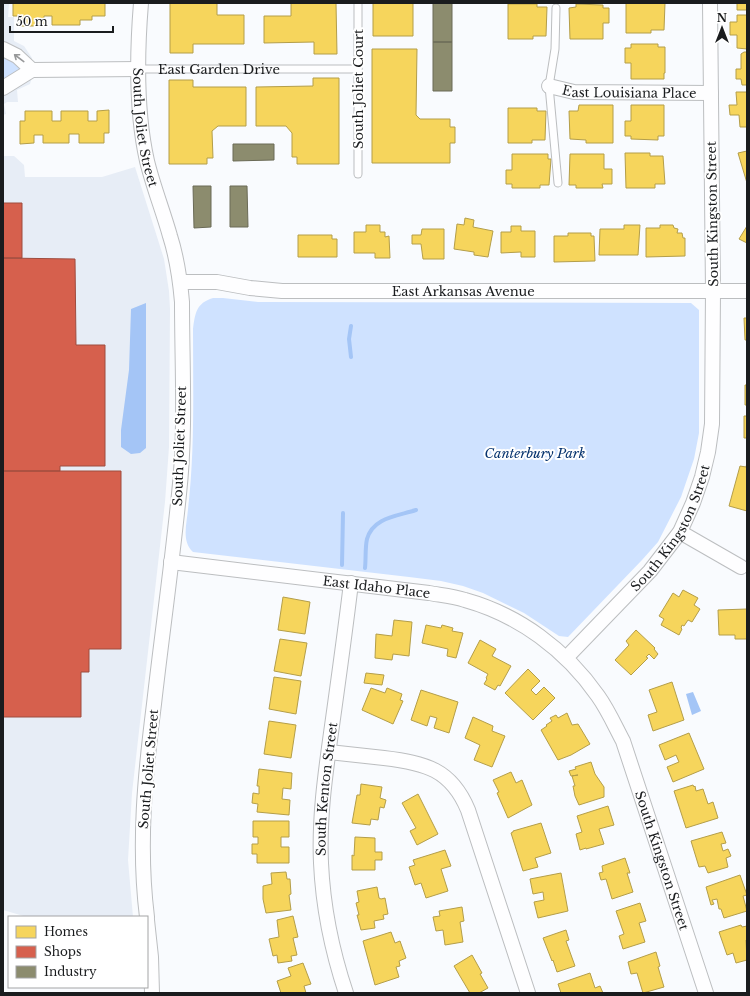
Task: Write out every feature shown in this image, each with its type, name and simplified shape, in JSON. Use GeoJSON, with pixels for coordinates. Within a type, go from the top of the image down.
{"type":"FeatureCollection","features":[{"type":"Feature","properties":{"kind":"street","name":"South Joliet Street"},"geometry":{"type":"LineString","coordinates":[[141,3],[139,69],[140,118],[144,146],[152,182],[170,236],[181,282],[182,466],[144,789],[142,857],[147,916]]}},
{"type":"Feature","properties":{"kind":"street","name":"South Kingston Street"},"geometry":{"type":"LineString","coordinates":[[706,993],[623,742],[599,697],[584,677],[566,658],[650,571],[680,532],[693,503],[702,477],[708,452],[712,424],[713,292],[710,3]]}},
{"type":"Feature","properties":{"kind":"street"},"geometry":{"type":"LineString","coordinates":[[3,49],[17,56],[32,70],[3,88]]}},
{"type":"Feature","properties":{"kind":"street","name":"East Garden Drive"},"geometry":{"type":"LineString","coordinates":[[32,70],[139,69]]}},
{"type":"Feature","properties":{"kind":"street","name":"East Louisiana Place"},"geometry":{"type":"LineString","coordinates":[[549,86],[574,92],[711,92]]}},
{"type":"Feature","properties":{"kind":"street","name":"East Arkansas Avenue"},"geometry":{"type":"LineString","coordinates":[[181,282],[217,282],[282,292],[747,291]]}},
{"type":"Feature","properties":{"kind":"street"},"geometry":{"type":"LineString","coordinates":[[680,532],[741,567]]}},
{"type":"Feature","properties":{"kind":"street","name":"East Idaho Place"},"geometry":{"type":"LineString","coordinates":[[171,562],[351,583],[464,600],[488,608],[512,619],[533,632],[566,658]]}},
{"type":"Feature","properties":{"kind":"street","name":"South Kenton Street"},"geometry":{"type":"LineString","coordinates":[[346,993],[330,936],[322,881],[320,850],[321,817],[351,583]]}},
{"type":"Feature","properties":{"kind":"street"},"geometry":{"type":"LineString","coordinates":[[329,752],[409,761],[422,764],[439,772],[448,779],[458,791],[468,810],[528,993]]}},
{"type":"Feature","properties":{"kind":"street"},"geometry":{"type":"LineString","coordinates":[[148,929],[151,957],[152,993]]}},
{"type":"Feature","properties":{"kind":"lane","name":"South Joliet Court"},"geometry":{"type":"LineString","coordinates":[[358,3],[358,174]]}},
{"type":"Feature","properties":{"kind":"lane"},"geometry":{"type":"LineString","coordinates":[[556,8],[555,49],[549,86],[558,183]]}},
{"type":"Feature","properties":{"kind":"lane","name":"East Garden Drive"},"geometry":{"type":"LineString","coordinates":[[139,69],[358,69]]}},
{"type":"Feature","properties":{"kind":"shaded area"},"geometry":{"type":"Polygon","coordinates":[[[3,3],[9,4],[8,17],[14,17],[14,41],[24,46],[32,58],[32,77],[30,84],[17,90],[18,102],[7,102],[4,104],[6,114],[3,115],[3,3]]]}},
{"type":"Feature","properties":{"kind":"shaded area"},"geometry":{"type":"Polygon","coordinates":[[[3,156],[14,156],[24,165],[25,177],[102,177],[135,167],[164,259],[170,309],[169,447],[165,502],[132,793],[128,860],[133,916],[24,916],[3,910],[3,156]]]}},
{"type":"Feature","properties":{"kind":"green space"},"geometry":{"type":"Polygon","coordinates":[[[3,49],[32,70],[3,88],[3,49]]]}},
{"type":"Feature","properties":{"kind":"green space","name":"Canterbury Park"},"geometry":{"type":"Polygon","coordinates":[[[213,298],[258,302],[691,303],[699,310],[699,433],[694,459],[681,497],[658,542],[568,637],[559,636],[524,613],[483,593],[463,586],[441,581],[193,552],[187,543],[186,532],[193,442],[193,329],[197,310],[207,300],[213,298]]]}},
{"type":"Feature","properties":{"kind":"water"},"geometry":{"type":"Polygon","coordinates":[[[146,303],[146,448],[140,453],[131,454],[121,447],[121,430],[129,370],[131,309],[146,303]]]}},
{"type":"Feature","properties":{"kind":"water"},"geometry":{"type":"Polygon","coordinates":[[[693,692],[701,711],[692,715],[686,694],[693,692]]]}},
{"type":"Feature","properties":{"kind":"building: Homes"},"geometry":{"type":"Polygon","coordinates":[[[13,3],[105,3],[105,16],[92,16],[92,20],[80,20],[80,25],[52,25],[52,16],[44,16],[44,26],[18,26],[18,16],[13,16],[13,3]]]}},
{"type":"Feature","properties":{"kind":"building: Homes"},"geometry":{"type":"Polygon","coordinates":[[[170,3],[217,3],[217,15],[244,15],[244,44],[193,44],[193,53],[170,53],[170,3]]]}},
{"type":"Feature","properties":{"kind":"building: Homes"},"geometry":{"type":"Polygon","coordinates":[[[291,3],[336,3],[337,54],[314,54],[314,42],[264,43],[264,16],[291,16],[291,3]]]}},
{"type":"Feature","properties":{"kind":"building: Homes"},"geometry":{"type":"Polygon","coordinates":[[[373,3],[413,3],[413,36],[373,36],[373,3]]]}},
{"type":"Feature","properties":{"kind":"building: Homes"},"geometry":{"type":"Polygon","coordinates":[[[626,3],[665,3],[664,30],[651,30],[651,33],[626,33],[626,3]]]}},
{"type":"Feature","properties":{"kind":"building: Homes"},"geometry":{"type":"Polygon","coordinates":[[[737,3],[747,3],[747,10],[737,10],[737,3]]]}},
{"type":"Feature","properties":{"kind":"building: Homes"},"geometry":{"type":"Polygon","coordinates":[[[508,4],[537,4],[537,7],[547,7],[546,36],[533,36],[533,39],[508,39],[508,4]]]}},
{"type":"Feature","properties":{"kind":"building: Homes"},"geometry":{"type":"Polygon","coordinates":[[[576,4],[603,5],[603,8],[609,8],[609,23],[603,23],[603,39],[570,39],[569,8],[576,7],[576,4]]]}},
{"type":"Feature","properties":{"kind":"building: Homes"},"geometry":{"type":"Polygon","coordinates":[[[737,15],[747,15],[747,49],[737,48],[737,35],[730,35],[730,22],[737,22],[737,15]]]}},
{"type":"Feature","properties":{"kind":"building: Homes"},"geometry":{"type":"Polygon","coordinates":[[[631,44],[658,44],[658,47],[665,47],[664,79],[631,79],[631,63],[625,63],[625,48],[631,48],[631,44]]]}},
{"type":"Feature","properties":{"kind":"building: Homes"},"geometry":{"type":"Polygon","coordinates":[[[372,49],[417,49],[416,115],[420,119],[450,119],[450,127],[455,127],[455,143],[450,143],[450,163],[372,163],[372,49]]]}},
{"type":"Feature","properties":{"kind":"building: Homes"},"geometry":{"type":"Polygon","coordinates":[[[747,52],[747,85],[742,85],[741,79],[736,79],[736,69],[741,69],[741,54],[747,52]]]}},
{"type":"Feature","properties":{"kind":"building: Homes"},"geometry":{"type":"Polygon","coordinates":[[[313,78],[339,78],[339,164],[297,164],[297,157],[292,157],[292,133],[286,126],[256,126],[256,87],[313,86],[313,78]]]}},
{"type":"Feature","properties":{"kind":"building: Homes"},"geometry":{"type":"Polygon","coordinates":[[[169,80],[193,80],[193,87],[246,87],[246,126],[218,126],[212,131],[213,158],[207,158],[207,164],[169,164],[169,80]]]}},
{"type":"Feature","properties":{"kind":"building: Homes"},"geometry":{"type":"Polygon","coordinates":[[[736,92],[747,92],[747,127],[740,127],[739,115],[730,115],[729,105],[737,105],[736,92]]]}},
{"type":"Feature","properties":{"kind":"building: Homes"},"geometry":{"type":"Polygon","coordinates":[[[579,105],[613,105],[613,143],[586,143],[586,140],[570,139],[569,111],[578,111],[579,105]]]}},
{"type":"Feature","properties":{"kind":"building: Homes"},"geometry":{"type":"Polygon","coordinates":[[[631,105],[664,105],[664,136],[658,136],[658,140],[631,139],[631,136],[625,136],[625,121],[631,121],[631,105]]]}},
{"type":"Feature","properties":{"kind":"building: Homes"},"geometry":{"type":"Polygon","coordinates":[[[508,108],[537,108],[537,111],[546,111],[545,140],[532,140],[532,143],[508,143],[508,108]]]}},
{"type":"Feature","properties":{"kind":"building: Homes"},"geometry":{"type":"Polygon","coordinates":[[[109,110],[109,133],[104,133],[104,143],[79,143],[79,134],[69,134],[69,143],[43,143],[43,135],[34,135],[34,143],[20,144],[20,121],[25,121],[25,111],[52,111],[52,121],[61,121],[61,111],[88,111],[88,121],[97,121],[97,111],[109,110]]]}},
{"type":"Feature","properties":{"kind":"building: Homes"},"geometry":{"type":"Polygon","coordinates":[[[747,151],[747,183],[738,153],[747,151]]]}},
{"type":"Feature","properties":{"kind":"building: Homes"},"geometry":{"type":"Polygon","coordinates":[[[625,153],[650,153],[650,156],[663,156],[665,184],[655,184],[655,188],[626,188],[625,153]]]}},
{"type":"Feature","properties":{"kind":"building: Homes"},"geometry":{"type":"Polygon","coordinates":[[[512,154],[548,154],[548,159],[551,159],[549,185],[540,185],[540,188],[512,188],[512,184],[506,184],[506,170],[512,170],[512,154]]]}},
{"type":"Feature","properties":{"kind":"building: Homes"},"geometry":{"type":"Polygon","coordinates":[[[570,154],[604,154],[604,169],[612,169],[612,184],[602,184],[603,188],[576,188],[576,185],[569,185],[570,154]]]}},
{"type":"Feature","properties":{"kind":"building: Homes"},"geometry":{"type":"Polygon","coordinates":[[[465,218],[474,220],[473,227],[493,231],[488,257],[474,255],[474,252],[454,249],[457,224],[464,225],[465,218]]]}},
{"type":"Feature","properties":{"kind":"building: Homes"},"geometry":{"type":"Polygon","coordinates":[[[366,225],[380,225],[380,232],[385,232],[385,237],[389,236],[390,258],[375,258],[375,253],[354,253],[354,232],[366,232],[366,225]]]}},
{"type":"Feature","properties":{"kind":"building: Homes"},"geometry":{"type":"Polygon","coordinates":[[[624,225],[640,225],[638,255],[599,255],[600,229],[624,229],[624,225]]]}},
{"type":"Feature","properties":{"kind":"building: Homes"},"geometry":{"type":"Polygon","coordinates":[[[660,225],[673,225],[674,228],[678,229],[677,233],[682,233],[683,238],[685,238],[685,256],[646,257],[646,228],[660,228],[660,225]]]}},
{"type":"Feature","properties":{"kind":"building: Homes"},"geometry":{"type":"Polygon","coordinates":[[[511,226],[521,226],[521,231],[535,231],[535,257],[521,257],[521,252],[501,253],[501,232],[511,232],[511,226]]]}},
{"type":"Feature","properties":{"kind":"building: Homes"},"geometry":{"type":"Polygon","coordinates":[[[747,226],[747,243],[739,239],[747,226]]]}},
{"type":"Feature","properties":{"kind":"building: Homes"},"geometry":{"type":"Polygon","coordinates":[[[422,229],[444,229],[444,259],[423,259],[421,244],[412,244],[412,235],[421,235],[422,229]]]}},
{"type":"Feature","properties":{"kind":"building: Homes"},"geometry":{"type":"Polygon","coordinates":[[[568,233],[591,233],[591,236],[594,236],[595,261],[554,262],[554,236],[568,236],[568,233]]]}},
{"type":"Feature","properties":{"kind":"building: Homes"},"geometry":{"type":"Polygon","coordinates":[[[298,235],[332,235],[332,239],[337,239],[337,257],[298,257],[298,235]]]}},
{"type":"Feature","properties":{"kind":"building: Homes"},"geometry":{"type":"Polygon","coordinates":[[[744,318],[747,318],[747,340],[745,340],[744,318]]]}},
{"type":"Feature","properties":{"kind":"building: Homes"},"geometry":{"type":"Polygon","coordinates":[[[745,385],[747,385],[747,405],[745,405],[745,385]]]}},
{"type":"Feature","properties":{"kind":"building: Homes"},"geometry":{"type":"Polygon","coordinates":[[[744,416],[747,416],[747,438],[744,438],[744,416]]]}},
{"type":"Feature","properties":{"kind":"building: Homes"},"geometry":{"type":"Polygon","coordinates":[[[747,463],[747,511],[729,506],[740,466],[746,467],[747,463]]]}},
{"type":"Feature","properties":{"kind":"building: Homes"},"geometry":{"type":"Polygon","coordinates":[[[683,590],[698,598],[694,605],[700,609],[692,622],[688,620],[684,626],[682,625],[679,635],[661,625],[664,619],[659,616],[673,593],[679,597],[683,590]]]}},
{"type":"Feature","properties":{"kind":"building: Homes"},"geometry":{"type":"Polygon","coordinates":[[[283,597],[310,602],[305,634],[278,630],[283,597]]]}},
{"type":"Feature","properties":{"kind":"building: Homes"},"geometry":{"type":"Polygon","coordinates":[[[747,609],[747,639],[735,639],[735,635],[719,635],[718,610],[747,609]]]}},
{"type":"Feature","properties":{"kind":"building: Homes"},"geometry":{"type":"Polygon","coordinates":[[[394,620],[412,622],[409,656],[393,654],[392,660],[375,658],[376,634],[392,636],[394,620]]]}},
{"type":"Feature","properties":{"kind":"building: Homes"},"geometry":{"type":"Polygon","coordinates":[[[426,625],[441,628],[442,625],[453,628],[452,631],[463,633],[456,658],[447,656],[448,649],[422,643],[426,625]]]}},
{"type":"Feature","properties":{"kind":"building: Homes"},"geometry":{"type":"Polygon","coordinates":[[[636,630],[655,648],[654,649],[658,654],[654,659],[649,654],[646,657],[648,658],[631,675],[615,660],[629,645],[626,641],[636,630]]]}},
{"type":"Feature","properties":{"kind":"building: Homes"},"geometry":{"type":"Polygon","coordinates":[[[280,639],[307,643],[301,676],[274,671],[280,639]]]}},
{"type":"Feature","properties":{"kind":"building: Homes"},"geometry":{"type":"Polygon","coordinates":[[[480,640],[496,649],[492,656],[511,666],[500,686],[498,685],[495,690],[484,684],[488,674],[468,663],[480,640]]]}},
{"type":"Feature","properties":{"kind":"building: Homes"},"geometry":{"type":"Polygon","coordinates":[[[528,669],[540,681],[531,690],[536,695],[544,687],[555,698],[533,720],[505,693],[528,669]]]}},
{"type":"Feature","properties":{"kind":"building: Homes"},"geometry":{"type":"Polygon","coordinates":[[[366,673],[384,675],[382,685],[364,683],[366,673]]]}},
{"type":"Feature","properties":{"kind":"building: Homes"},"geometry":{"type":"Polygon","coordinates":[[[274,677],[301,681],[296,714],[269,709],[274,677]]]}},
{"type":"Feature","properties":{"kind":"building: Homes"},"geometry":{"type":"Polygon","coordinates":[[[672,682],[684,720],[653,731],[648,715],[657,712],[649,690],[672,682]]]}},
{"type":"Feature","properties":{"kind":"building: Homes"},"geometry":{"type":"Polygon","coordinates":[[[371,688],[385,693],[387,688],[402,694],[400,700],[403,701],[393,724],[362,710],[371,688]]]}},
{"type":"Feature","properties":{"kind":"building: Homes"},"geometry":{"type":"Polygon","coordinates":[[[421,690],[458,702],[449,733],[434,728],[437,718],[430,716],[427,726],[411,720],[421,690]]]}},
{"type":"Feature","properties":{"kind":"building: Homes"},"geometry":{"type":"Polygon","coordinates":[[[567,713],[572,725],[578,724],[590,744],[571,755],[558,760],[541,730],[552,721],[550,718],[556,715],[558,718],[567,713]]]}},
{"type":"Feature","properties":{"kind":"building: Homes"},"geometry":{"type":"Polygon","coordinates":[[[473,717],[493,726],[492,731],[505,736],[492,767],[474,760],[480,745],[465,738],[473,717]]]}},
{"type":"Feature","properties":{"kind":"building: Homes"},"geometry":{"type":"Polygon","coordinates":[[[269,721],[296,725],[291,758],[264,754],[269,721]]]}},
{"type":"Feature","properties":{"kind":"building: Homes"},"geometry":{"type":"Polygon","coordinates":[[[689,733],[704,769],[673,782],[667,767],[679,762],[676,755],[665,760],[659,745],[689,733]]]}},
{"type":"Feature","properties":{"kind":"building: Homes"},"geometry":{"type":"Polygon","coordinates":[[[591,762],[595,774],[604,787],[604,797],[579,805],[575,796],[573,786],[575,786],[572,776],[578,775],[571,776],[569,771],[576,769],[575,767],[591,762]]]}},
{"type":"Feature","properties":{"kind":"building: Homes"},"geometry":{"type":"Polygon","coordinates":[[[259,769],[292,773],[291,789],[283,788],[282,799],[290,800],[289,815],[257,812],[258,804],[252,803],[253,793],[259,794],[259,786],[257,786],[259,769]]]}},
{"type":"Feature","properties":{"kind":"building: Homes"},"geometry":{"type":"Polygon","coordinates":[[[511,772],[516,783],[522,780],[532,805],[508,818],[493,780],[511,772]]]}},
{"type":"Feature","properties":{"kind":"building: Homes"},"geometry":{"type":"Polygon","coordinates":[[[361,784],[382,787],[380,798],[386,800],[384,808],[380,807],[378,820],[371,819],[370,825],[352,823],[357,795],[360,795],[361,784]]]}},
{"type":"Feature","properties":{"kind":"building: Homes"},"geometry":{"type":"Polygon","coordinates":[[[693,785],[694,787],[695,786],[696,791],[703,789],[708,804],[713,802],[718,818],[686,828],[674,791],[693,785]]]}},
{"type":"Feature","properties":{"kind":"building: Homes"},"geometry":{"type":"Polygon","coordinates":[[[418,794],[438,834],[417,845],[410,831],[416,828],[402,803],[418,794]]]}},
{"type":"Feature","properties":{"kind":"building: Homes"},"geometry":{"type":"Polygon","coordinates":[[[608,806],[614,825],[599,829],[604,844],[580,850],[576,834],[582,832],[577,816],[608,806]]]}},
{"type":"Feature","properties":{"kind":"building: Homes"},"geometry":{"type":"Polygon","coordinates":[[[253,821],[289,821],[289,837],[281,837],[281,847],[289,847],[289,863],[257,863],[257,854],[252,854],[252,844],[258,844],[258,837],[253,837],[253,821]]]}},
{"type":"Feature","properties":{"kind":"building: Homes"},"geometry":{"type":"Polygon","coordinates":[[[541,823],[551,853],[535,858],[538,867],[523,871],[511,833],[513,831],[541,823]]]}},
{"type":"Feature","properties":{"kind":"building: Homes"},"geometry":{"type":"Polygon","coordinates":[[[722,832],[726,843],[721,844],[723,851],[728,849],[731,856],[726,858],[728,867],[708,873],[705,866],[699,867],[691,841],[722,832]]]}},
{"type":"Feature","properties":{"kind":"building: Homes"},"geometry":{"type":"Polygon","coordinates":[[[355,837],[375,838],[375,852],[382,852],[382,860],[375,860],[375,870],[352,870],[352,855],[354,856],[355,837]]]}},
{"type":"Feature","properties":{"kind":"building: Homes"},"geometry":{"type":"Polygon","coordinates":[[[445,850],[451,866],[441,869],[448,891],[426,898],[421,883],[415,885],[409,867],[415,865],[413,860],[445,850]]]}},
{"type":"Feature","properties":{"kind":"building: Homes"},"geometry":{"type":"Polygon","coordinates":[[[625,858],[630,873],[627,873],[633,892],[612,899],[606,879],[601,880],[599,873],[603,872],[602,866],[625,858]]]}},
{"type":"Feature","properties":{"kind":"building: Homes"},"geometry":{"type":"Polygon","coordinates":[[[286,872],[287,879],[290,879],[291,894],[289,895],[291,910],[266,913],[263,899],[263,886],[272,884],[271,873],[286,872]]]}},
{"type":"Feature","properties":{"kind":"building: Homes"},"geometry":{"type":"Polygon","coordinates":[[[561,873],[568,911],[538,918],[534,902],[544,900],[543,892],[533,894],[530,879],[561,873]]]}},
{"type":"Feature","properties":{"kind":"building: Homes"},"geometry":{"type":"Polygon","coordinates":[[[740,875],[747,895],[743,896],[747,911],[724,918],[721,909],[719,909],[717,899],[712,900],[714,904],[711,905],[706,887],[740,875]]]}},
{"type":"Feature","properties":{"kind":"building: Homes"},"geometry":{"type":"Polygon","coordinates":[[[377,887],[379,898],[385,898],[388,914],[383,915],[384,919],[374,921],[375,928],[361,930],[357,915],[359,915],[356,903],[359,902],[357,891],[377,887]]]}},
{"type":"Feature","properties":{"kind":"building: Homes"},"geometry":{"type":"Polygon","coordinates":[[[640,903],[646,921],[639,923],[645,942],[623,949],[619,936],[624,934],[616,911],[640,903]]]}},
{"type":"Feature","properties":{"kind":"building: Homes"},"geometry":{"type":"Polygon","coordinates":[[[462,907],[464,921],[460,922],[463,942],[445,945],[443,930],[436,931],[433,917],[440,916],[439,911],[462,907]]]}},
{"type":"Feature","properties":{"kind":"building: Homes"},"geometry":{"type":"Polygon","coordinates":[[[293,916],[298,937],[293,938],[297,955],[291,956],[292,961],[278,963],[277,955],[273,956],[269,939],[279,937],[277,920],[293,916]]]}},
{"type":"Feature","properties":{"kind":"building: Homes"},"geometry":{"type":"Polygon","coordinates":[[[741,925],[742,927],[747,926],[747,960],[736,963],[733,953],[727,955],[719,932],[741,925]]]}},
{"type":"Feature","properties":{"kind":"building: Homes"},"geometry":{"type":"Polygon","coordinates":[[[566,930],[569,940],[566,941],[575,966],[557,972],[543,938],[566,930]]]}},
{"type":"Feature","properties":{"kind":"building: Homes"},"geometry":{"type":"Polygon","coordinates":[[[391,932],[395,943],[400,941],[406,958],[399,961],[400,966],[396,967],[399,977],[375,985],[363,941],[391,932]]]}},
{"type":"Feature","properties":{"kind":"building: Homes"},"geometry":{"type":"Polygon","coordinates":[[[656,952],[660,966],[658,967],[664,987],[643,993],[637,973],[631,974],[628,962],[656,952]]]}},
{"type":"Feature","properties":{"kind":"building: Homes"},"geometry":{"type":"Polygon","coordinates":[[[472,955],[488,988],[479,993],[470,993],[454,966],[472,955]]]}},
{"type":"Feature","properties":{"kind":"building: Homes"},"geometry":{"type":"Polygon","coordinates":[[[303,963],[311,984],[304,986],[306,993],[281,993],[277,981],[291,976],[288,968],[303,963]]]}},
{"type":"Feature","properties":{"kind":"building: Homes"},"geometry":{"type":"Polygon","coordinates":[[[590,973],[595,988],[600,986],[603,993],[561,993],[558,984],[590,973]]]}},
{"type":"Feature","properties":{"kind":"building: Shops"},"geometry":{"type":"Polygon","coordinates":[[[3,203],[22,203],[22,258],[3,258],[3,203]]]}},
{"type":"Feature","properties":{"kind":"building: Shops"},"geometry":{"type":"Polygon","coordinates":[[[3,258],[75,259],[76,345],[105,345],[105,466],[60,466],[60,471],[3,471],[3,258]]]}},
{"type":"Feature","properties":{"kind":"building: Shops"},"geometry":{"type":"Polygon","coordinates":[[[3,471],[121,471],[121,649],[89,649],[89,672],[81,672],[81,717],[3,717],[3,471]]]}},
{"type":"Feature","properties":{"kind":"building: Industry"},"geometry":{"type":"Polygon","coordinates":[[[433,3],[452,3],[452,42],[433,42],[433,3]]]}},
{"type":"Feature","properties":{"kind":"building: Industry"},"geometry":{"type":"Polygon","coordinates":[[[433,42],[452,42],[452,91],[433,91],[433,42]]]}},
{"type":"Feature","properties":{"kind":"building: Industry"},"geometry":{"type":"Polygon","coordinates":[[[233,144],[274,144],[274,160],[233,161],[233,144]]]}},
{"type":"Feature","properties":{"kind":"building: Industry"},"geometry":{"type":"Polygon","coordinates":[[[193,186],[211,186],[211,227],[194,228],[193,186]]]}},
{"type":"Feature","properties":{"kind":"building: Industry"},"geometry":{"type":"Polygon","coordinates":[[[230,186],[247,186],[248,227],[230,227],[230,186]]]}},
{"type":"Feature","properties":{"kind":"waterway"},"geometry":{"type":"LineString","coordinates":[[351,326],[349,339],[351,357]]}},
{"type":"Feature","properties":{"kind":"waterway"},"geometry":{"type":"LineString","coordinates":[[365,568],[367,539],[375,526],[387,518],[416,510]]}},
{"type":"Feature","properties":{"kind":"waterway"},"geometry":{"type":"LineString","coordinates":[[342,565],[343,513]]}}]}
